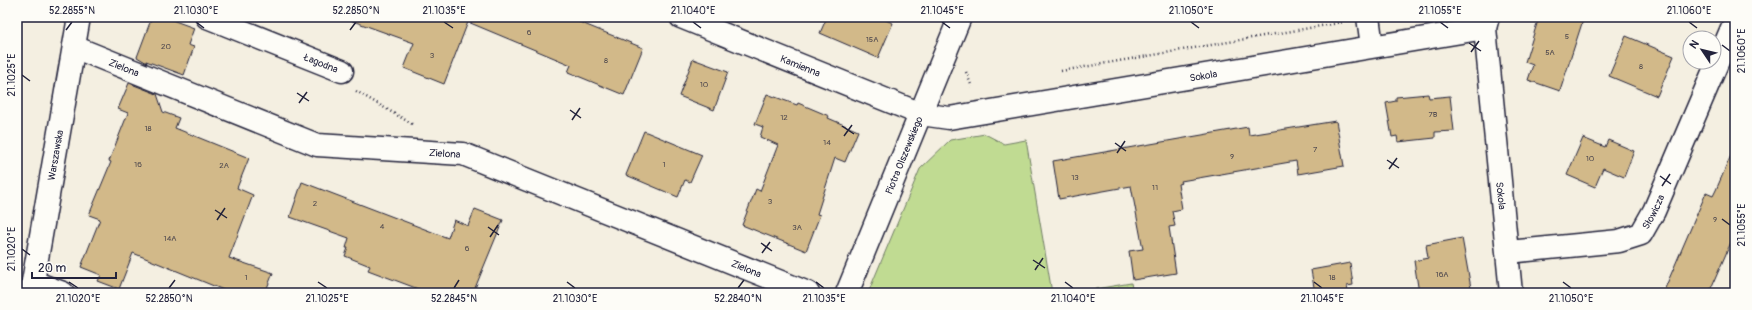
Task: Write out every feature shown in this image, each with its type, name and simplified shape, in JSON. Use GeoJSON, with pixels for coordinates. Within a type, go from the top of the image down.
{"type":"FeatureCollection","features":[{"type":"Feature","properties":{"kind":"street","name":"Warszawska"},"geometry":{"type":"LineString","coordinates":[[32,288],[79,17]]}},
{"type":"Feature","properties":{"kind":"street","name":"Łagodna"},"geometry":{"type":"LineString","coordinates":[[207,17],[342,71]]}},
{"type":"Feature","properties":{"kind":"street","name":"Kamienna"},"geometry":{"type":"LineString","coordinates":[[681,17],[920,114]]}},
{"type":"Feature","properties":{"kind":"street","name":"Piotra Olszewskiego"},"geometry":{"type":"LineString","coordinates":[[847,293],[960,17]]}},
{"type":"Feature","properties":{"kind":"street"},"geometry":{"type":"LineString","coordinates":[[1368,17],[1372,46]]}},
{"type":"Feature","properties":{"kind":"street","name":"Słowicza"},"geometry":{"type":"LineString","coordinates":[[1508,252],[1619,241],[1641,234],[1654,211],[1735,21]]}},
{"type":"Feature","properties":{"kind":"street","name":"Sokola"},"geometry":{"type":"LineString","coordinates":[[920,114],[949,118],[1372,46],[1487,22],[1511,293]]}},
{"type":"Feature","properties":{"kind":"street","name":"Zielona"},"geometry":{"type":"LineString","coordinates":[[74,46],[317,145],[463,154],[808,293]]}},
{"type":"Feature","properties":{"kind":"street"},"geometry":{"type":"LineString","coordinates":[[32,288],[63,293]]}},
{"type":"Feature","properties":{"kind":"path"},"geometry":{"type":"LineString","coordinates":[[1058,72],[1368,17]]}},
{"type":"Feature","properties":{"kind":"path"},"geometry":{"type":"LineString","coordinates":[[944,57],[964,65],[970,87],[973,86]]}},
{"type":"Feature","properties":{"kind":"path","name":"Łagodna"},"geometry":{"type":"LineString","coordinates":[[342,71],[346,85],[415,126]]}},
{"type":"Feature","properties":{"kind":"green space"},"geometry":{"type":"Polygon","coordinates":[[[985,134],[1004,144],[1026,140],[1052,293],[868,293],[920,169],[950,140],[985,134]]]}},
{"type":"Feature","properties":{"kind":"green space"},"geometry":{"type":"Polygon","coordinates":[[[1131,283],[1133,293],[1071,293],[1131,283]]]}},
{"type":"Feature","properties":{"kind":"building"},"geometry":{"type":"Polygon","coordinates":[[[152,17],[164,17],[194,28],[188,45],[194,47],[184,75],[146,61],[147,63],[137,57],[152,17]]]}},
{"type":"Feature","properties":{"kind":"building"},"geometry":{"type":"Polygon","coordinates":[[[351,17],[567,17],[643,48],[624,95],[568,72],[571,65],[468,22],[444,84],[404,68],[414,43],[350,20],[351,17]]]}},
{"type":"Feature","properties":{"kind":"building"},"geometry":{"type":"Polygon","coordinates":[[[827,17],[878,17],[893,23],[878,58],[820,33],[827,17]]]}},
{"type":"Feature","properties":{"kind":"building"},"geometry":{"type":"Polygon","coordinates":[[[1539,17],[1584,17],[1560,91],[1528,80],[1533,65],[1525,62],[1539,17]]]}},
{"type":"Feature","properties":{"kind":"building"},"geometry":{"type":"Polygon","coordinates":[[[1626,36],[1674,56],[1657,96],[1609,76],[1626,36]]]}},
{"type":"Feature","properties":{"kind":"building"},"geometry":{"type":"Polygon","coordinates":[[[693,59],[728,72],[714,110],[679,96],[693,59]]]}},
{"type":"Feature","properties":{"kind":"building"},"geometry":{"type":"Polygon","coordinates":[[[129,83],[157,94],[163,112],[179,118],[175,128],[249,158],[237,188],[253,195],[229,258],[273,273],[265,293],[231,293],[133,253],[119,289],[98,281],[101,275],[81,267],[100,219],[89,215],[111,162],[109,161],[128,113],[118,109],[129,83]]]}},
{"type":"Feature","properties":{"kind":"building"},"geometry":{"type":"Polygon","coordinates":[[[767,94],[797,105],[798,103],[829,116],[828,118],[858,131],[845,162],[835,158],[817,214],[820,215],[806,251],[742,225],[756,189],[760,191],[778,145],[760,137],[763,127],[755,124],[767,94]]]}},
{"type":"Feature","properties":{"kind":"building"},"geometry":{"type":"Polygon","coordinates":[[[1428,94],[1429,98],[1450,96],[1454,131],[1435,132],[1435,138],[1398,142],[1397,136],[1392,137],[1386,103],[1396,101],[1396,97],[1428,94]]]}},
{"type":"Feature","properties":{"kind":"building"},"geometry":{"type":"Polygon","coordinates":[[[1336,121],[1344,166],[1298,174],[1296,161],[1181,181],[1182,183],[1178,184],[1182,209],[1172,211],[1175,226],[1169,227],[1176,273],[1133,280],[1129,251],[1143,249],[1131,186],[1059,199],[1053,161],[1248,127],[1249,135],[1336,121]]]}},
{"type":"Feature","properties":{"kind":"building"},"geometry":{"type":"Polygon","coordinates":[[[644,131],[702,155],[690,182],[685,180],[678,197],[626,175],[644,131]]]}},
{"type":"Feature","properties":{"kind":"building"},"geometry":{"type":"Polygon","coordinates":[[[1583,138],[1605,147],[1608,140],[1634,151],[1624,177],[1603,168],[1595,187],[1567,175],[1583,138]]]}},
{"type":"Feature","properties":{"kind":"building"},"geometry":{"type":"Polygon","coordinates":[[[1735,146],[1735,233],[1709,293],[1663,293],[1706,193],[1713,196],[1735,146]]]}},
{"type":"Feature","properties":{"kind":"building"},"geometry":{"type":"Polygon","coordinates":[[[302,182],[448,238],[454,220],[468,226],[475,209],[503,220],[473,293],[429,293],[368,270],[370,266],[345,256],[349,238],[290,217],[302,182]]]}},
{"type":"Feature","properties":{"kind":"building"},"geometry":{"type":"Polygon","coordinates":[[[1462,238],[1471,288],[1443,293],[1419,293],[1414,261],[1428,258],[1426,245],[1462,238]]]}},
{"type":"Feature","properties":{"kind":"building"},"geometry":{"type":"Polygon","coordinates":[[[1350,263],[1353,285],[1347,286],[1348,293],[1315,293],[1311,270],[1350,263]]]}}]}
